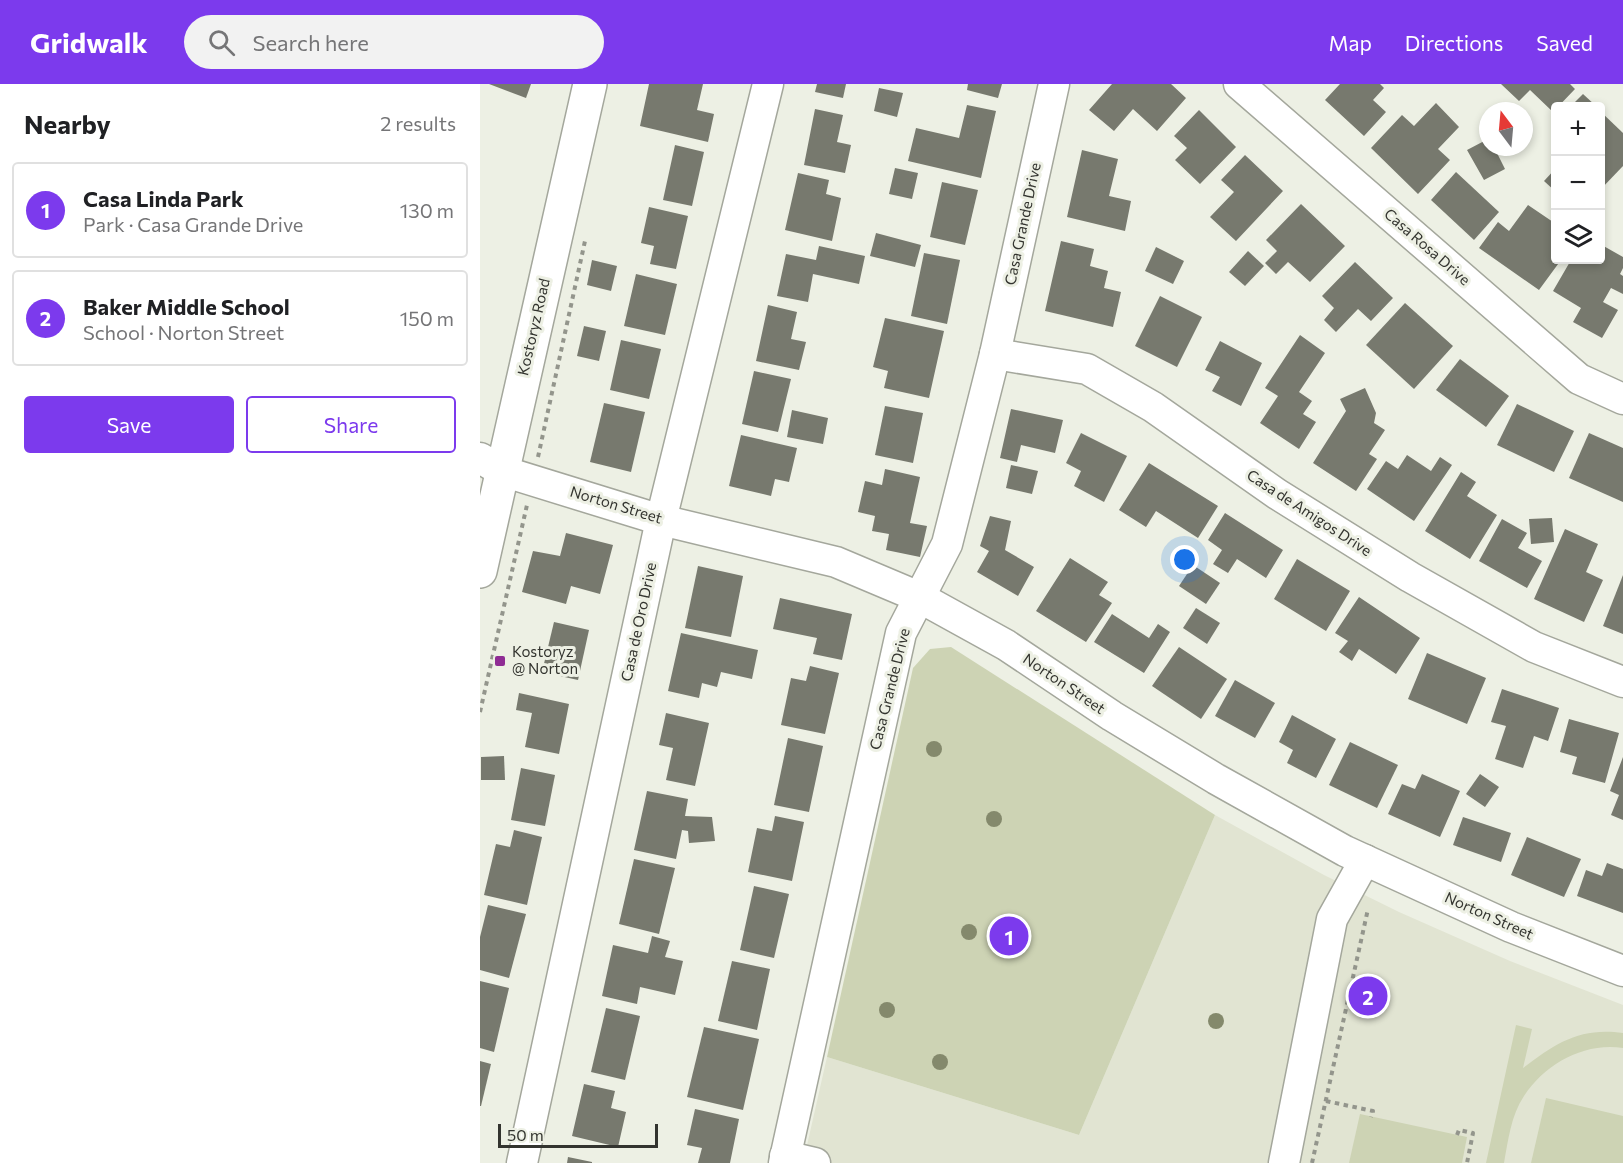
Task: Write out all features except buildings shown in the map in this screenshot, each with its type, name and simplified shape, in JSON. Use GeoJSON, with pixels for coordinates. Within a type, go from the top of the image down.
{"type":"FeatureCollection","features":[{"type":"Feature","properties":{"kind":"main road","name":"Kostoryz Road"},"geometry":{"type":"LineString","coordinates":[[480,571],[491,464],[590,84]]}},
{"type":"Feature","properties":{"kind":"street","name":"Casa de Oro Drive"},"geometry":{"type":"LineString","coordinates":[[522,1163],[661,520],[768,84]]}},
{"type":"Feature","properties":{"kind":"street","name":"Casa Grande Drive"},"geometry":{"type":"LineString","coordinates":[[784,1160],[901,633],[947,544],[995,354],[1054,84]]}},
{"type":"Feature","properties":{"kind":"street","name":"Casa Rosa Drive"},"geometry":{"type":"LineString","coordinates":[[1239,84],[1579,379],[1623,399]]}},
{"type":"Feature","properties":{"kind":"street","name":"Casa de Amigos Drive"},"geometry":{"type":"LineString","coordinates":[[995,354],[1087,369],[1153,407],[1277,494],[1410,577],[1534,647],[1623,682]]}},
{"type":"Feature","properties":{"kind":"street","name":"Norton Street"},"geometry":{"type":"LineString","coordinates":[[491,464],[661,520],[836,562],[919,597],[1006,645],[1112,716],[1216,779],[1365,860],[1511,927],[1623,971]]}},
{"type":"Feature","properties":{"kind":"street"},"geometry":{"type":"LineString","coordinates":[[1284,1163],[1332,919],[1365,860]]}},
{"type":"Feature","properties":{"kind":"street"},"geometry":{"type":"LineString","coordinates":[[784,1160],[815,1163]]}},
{"type":"Feature","properties":{"kind":"path"},"geometry":{"type":"LineString","coordinates":[[480,712],[534,480],[585,239]]}},
{"type":"Feature","properties":{"kind":"path"},"geometry":{"type":"LineString","coordinates":[[1312,1163],[1368,907]]}},
{"type":"Feature","properties":{"kind":"path"},"geometry":{"type":"LineString","coordinates":[[1326,1101],[1373,1111],[1371,1117]]}},
{"type":"Feature","properties":{"kind":"path"},"geometry":{"type":"LineString","coordinates":[[1457,1135],[1458,1130],[1473,1133],[1467,1163]]}},
{"type":"Feature","properties":{"kind":"shaded area"},"geometry":{"type":"Polygon","coordinates":[[[1215,815],[1324,875],[1399,912],[1510,961],[1623,1005],[1623,1163],[803,1163],[827,1057],[1079,1135],[1215,815]]]}},
{"type":"Feature","properties":{"kind":"green space"},"geometry":{"type":"Polygon","coordinates":[[[951,647],[1215,815],[1079,1135],[827,1057],[913,668],[930,649],[951,647]]]}},
{"type":"Feature","properties":{"kind":"green space"},"geometry":{"type":"Polygon","coordinates":[[[1516,1025],[1532,1029],[1523,1068],[1558,1044],[1594,1032],[1623,1033],[1623,1048],[1594,1048],[1580,1052],[1554,1065],[1543,1074],[1524,1096],[1516,1111],[1504,1163],[1486,1163],[1516,1025]]]}},
{"type":"Feature","properties":{"kind":"green space"},"geometry":{"type":"Polygon","coordinates":[[[1546,1098],[1623,1116],[1623,1163],[1531,1163],[1546,1098]]]}},
{"type":"Feature","properties":{"kind":"green space"},"geometry":{"type":"Polygon","coordinates":[[[1360,1114],[1467,1137],[1462,1163],[1349,1163],[1360,1114]]]}},
{"type":"Feature","properties":{"kind":"place","name":"Kostoryz @ Norton"},"geometry":{"type":"Point","coordinates":[500,661]}},
{"type":"Feature","properties":{"kind":"place","name":"Casa Linda Park"},"geometry":{"type":"Point","coordinates":[1009,936]}},
{"type":"Feature","properties":{"kind":"place","name":"Baker Middle School"},"geometry":{"type":"Point","coordinates":[1368,996]}}]}
